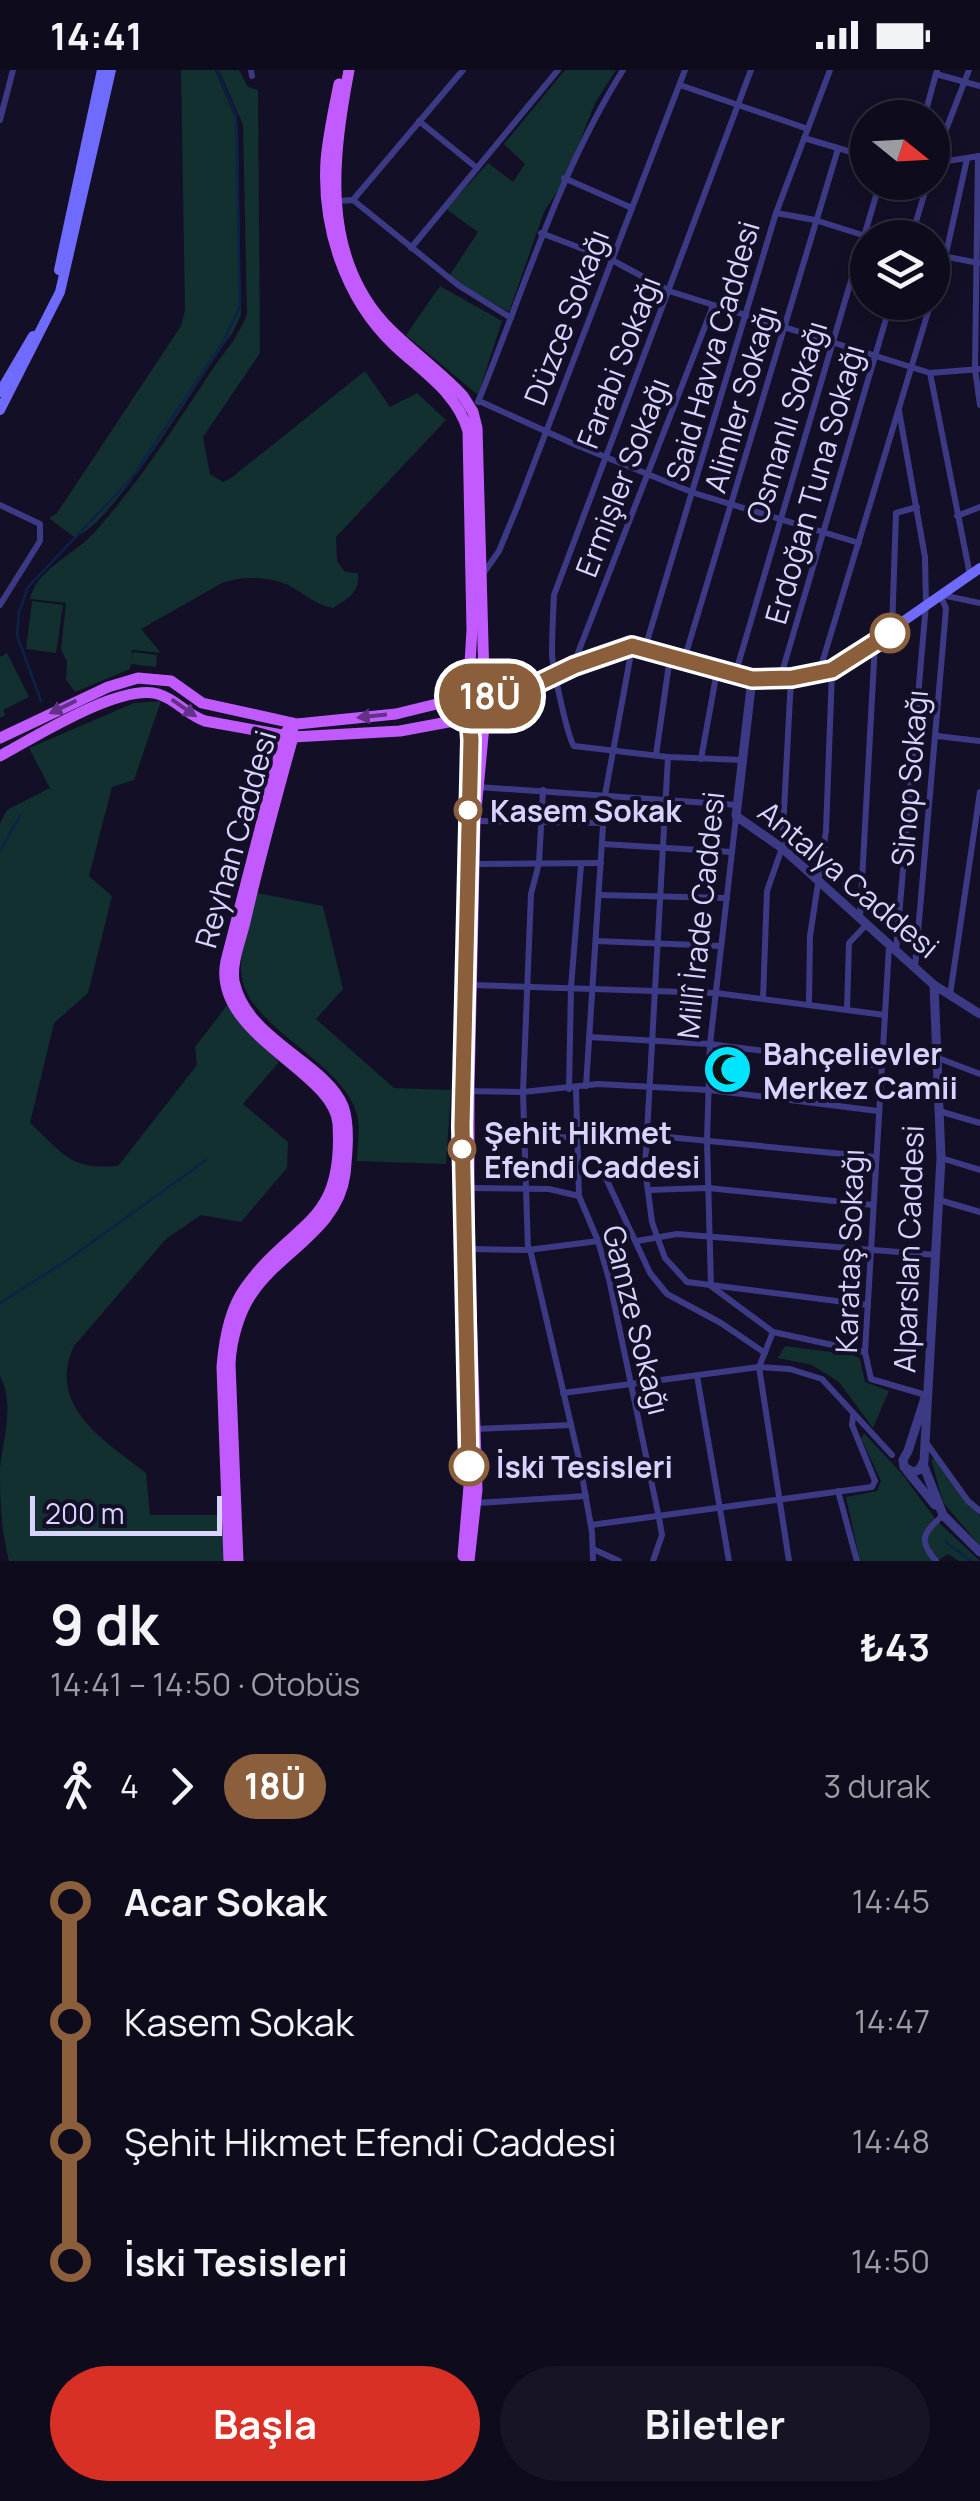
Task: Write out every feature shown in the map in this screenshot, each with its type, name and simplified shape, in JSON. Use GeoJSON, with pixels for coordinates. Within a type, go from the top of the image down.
{"type":"FeatureCollection","features":[{"type":"Feature","properties":{"kind":"main road"},"geometry":{"type":"LineString","coordinates":[[0,392],[53,295],[102,70]]}},
{"type":"Feature","properties":{"kind":"main road"},"geometry":{"type":"LineString","coordinates":[[0,410],[60,292],[111,70]]}},
{"type":"Feature","properties":{"kind":"main road"},"geometry":{"type":"LineString","coordinates":[[348,72],[327,152],[339,258],[367,314],[392,343],[446,391],[465,422],[470,456],[485,715],[477,787],[466,1091],[477,1502],[466,1561]]}},
{"type":"Feature","properties":{"kind":"main road"},"geometry":{"type":"LineString","coordinates":[[331,201],[349,262],[377,314],[476,406],[477,577],[468,698],[471,732],[462,1274],[469,1486],[466,1561]]}},
{"type":"Feature","properties":{"kind":"main road"},"geometry":{"type":"LineString","coordinates":[[0,756],[92,709],[143,691],[167,697],[194,717],[258,732],[400,731],[485,715],[556,673],[632,646],[752,679],[786,679],[819,673],[832,670],[892,632],[975,571]]}},
{"type":"Feature","properties":{"kind":"main road"},"geometry":{"type":"LineString","coordinates":[[0,738],[72,703],[138,678],[171,681],[202,703],[290,732],[524,690]]}},
{"type":"Feature","properties":{"kind":"main road"},"geometry":{"type":"LineString","coordinates":[[483,678],[501,692],[524,690]]}},
{"type":"Feature","properties":{"kind":"main road"},"geometry":{"type":"LineString","coordinates":[[449,721],[458,722],[471,732]]}},
{"type":"Feature","properties":{"kind":"main road"},"geometry":{"type":"LineString","coordinates":[[258,732],[278,757]]}},
{"type":"Feature","properties":{"kind":"main road","name":"Reyhan Caddesi"},"geometry":{"type":"LineString","coordinates":[[238,1561],[228,1421],[231,1350],[245,1287],[321,1211],[333,1188],[337,1166],[338,1118],[333,1104],[250,1028],[225,978],[278,757],[290,732]]}},
{"type":"Feature","properties":{"kind":"main road","name":"Reyhan Caddesi"},"geometry":{"type":"LineString","coordinates":[[240,1308],[254,1289],[329,1215],[340,1195],[345,1172],[346,1118],[341,1101],[260,1027],[240,996],[234,977],[290,732]]}},
{"type":"Feature","properties":{"kind":"main road","name":"Reyhan Caddesi"},"geometry":{"type":"LineString","coordinates":[[229,1561],[231,1483]]}},
{"type":"Feature","properties":{"kind":"street"},"geometry":{"type":"LineString","coordinates":[[0,120],[13,70]]}},
{"type":"Feature","properties":{"kind":"street"},"geometry":{"type":"LineString","coordinates":[[353,200],[463,70]]}},
{"type":"Feature","properties":{"kind":"street"},"geometry":{"type":"LineString","coordinates":[[411,248],[558,70]]}},
{"type":"Feature","properties":{"kind":"street"},"geometry":{"type":"LineString","coordinates":[[623,70],[593,118],[564,178],[476,406],[547,430],[694,493],[858,543]]}},
{"type":"Feature","properties":{"kind":"street","name":"Düzce Sokağı"},"geometry":{"type":"LineString","coordinates":[[477,577],[499,551],[685,70]]}},
{"type":"Feature","properties":{"kind":"street","name":"Farabi Sokağı"},"geometry":{"type":"LineString","coordinates":[[612,752],[570,743],[552,658],[554,595],[752,70]]}},
{"type":"Feature","properties":{"kind":"street","name":"Said Havva Caddesi"},"geometry":{"type":"LineString","coordinates":[[645,648],[694,493],[743,315],[776,213],[830,70]]}},
{"type":"Feature","properties":{"kind":"street"},"geometry":{"type":"LineString","coordinates":[[950,119],[968,70]]}},
{"type":"Feature","properties":{"kind":"street"},"geometry":{"type":"LineString","coordinates":[[929,100],[937,72],[980,86]]}},
{"type":"Feature","properties":{"kind":"street"},"geometry":{"type":"LineString","coordinates":[[680,85],[808,129]]}},
{"type":"Feature","properties":{"kind":"street"},"geometry":{"type":"LineString","coordinates":[[419,121],[476,168]]}},
{"type":"Feature","properties":{"kind":"street"},"geometry":{"type":"LineString","coordinates":[[804,138],[850,153]]}},
{"type":"Feature","properties":{"kind":"street","name":"Alimler Sokağı"},"geometry":{"type":"LineString","coordinates":[[684,660],[838,150]]}},
{"type":"Feature","properties":{"kind":"street"},"geometry":{"type":"LineString","coordinates":[[950,162],[979,156],[980,405]]}},
{"type":"Feature","properties":{"kind":"street"},"geometry":{"type":"LineString","coordinates":[[950,236],[967,159]]}},
{"type":"Feature","properties":{"kind":"street"},"geometry":{"type":"LineString","coordinates":[[564,178],[632,208]]}},
{"type":"Feature","properties":{"kind":"street"},"geometry":{"type":"LineString","coordinates":[[331,201],[353,200],[458,285],[511,318]]}},
{"type":"Feature","properties":{"kind":"street"},"geometry":{"type":"LineString","coordinates":[[776,213],[850,231]]}},
{"type":"Feature","properties":{"kind":"street"},"geometry":{"type":"LineString","coordinates":[[541,234],[612,260],[669,292],[713,306],[930,373],[977,369]]}},
{"type":"Feature","properties":{"kind":"street"},"geometry":{"type":"LineString","coordinates":[[950,259],[978,263]]}},
{"type":"Feature","properties":{"kind":"street","name":"Osmanlı Sokağı"},"geometry":{"type":"LineString","coordinates":[[734,675],[850,291]]}},
{"type":"Feature","properties":{"kind":"street","name":"Ermişler Sokağı"},"geometry":{"type":"LineString","coordinates":[[574,666],[713,306]]}},
{"type":"Feature","properties":{"kind":"street","name":"Erdoğan Tuna Sokağı"},"geometry":{"type":"LineString","coordinates":[[764,1000],[767,891],[782,848],[786,679],[823,532],[886,320]]}},
{"type":"Feature","properties":{"kind":"street"},"geometry":{"type":"LineString","coordinates":[[819,673],[926,320]]}},
{"type":"Feature","properties":{"kind":"street"},"geometry":{"type":"LineString","coordinates":[[930,373],[957,516],[975,571]]}},
{"type":"Feature","properties":{"kind":"street","name":"Karataş Sokağı"},"geometry":{"type":"LineString","coordinates":[[899,410],[925,557],[926,604],[885,1016],[865,1352],[871,1379],[926,1395]]}},
{"type":"Feature","properties":{"kind":"street"},"geometry":{"type":"LineString","coordinates":[[0,505],[35,520],[42,532],[0,605]]}},
{"type":"Feature","properties":{"kind":"street"},"geometry":{"type":"LineString","coordinates":[[892,632],[896,513],[917,507]]}},
{"type":"Feature","properties":{"kind":"street"},"geometry":{"type":"LineString","coordinates":[[957,516],[980,507]]}},
{"type":"Feature","properties":{"kind":"street"},"geometry":{"type":"LineString","coordinates":[[940,594],[980,603]]}},
{"type":"Feature","properties":{"kind":"street","name":"Sinop Sokağı"},"geometry":{"type":"LineString","coordinates":[[914,967],[946,608],[940,594]]}},
{"type":"Feature","properties":{"kind":"street"},"geometry":{"type":"LineString","coordinates":[[848,1009],[850,943],[864,921],[874,642]]}},
{"type":"Feature","properties":{"kind":"street"},"geometry":{"type":"LineString","coordinates":[[586,1086],[606,794],[632,646]]}},
{"type":"Feature","properties":{"kind":"street"},"geometry":{"type":"LineString","coordinates":[[656,755],[670,655]]}},
{"type":"Feature","properties":{"kind":"street"},"geometry":{"type":"LineString","coordinates":[[701,760],[717,670]]}},
{"type":"Feature","properties":{"kind":"street"},"geometry":{"type":"LineString","coordinates":[[809,1003],[810,936],[826,830],[832,670]]}},
{"type":"Feature","properties":{"kind":"street","name":"Millî İrade Caddesi"},"geometry":{"type":"LineString","coordinates":[[711,1286],[707,1141],[710,1044],[752,679]]}},
{"type":"Feature","properties":{"kind":"street"},"geometry":{"type":"LineString","coordinates":[[936,736],[980,741]]}},
{"type":"Feature","properties":{"kind":"street"},"geometry":{"type":"LineString","coordinates":[[612,752],[742,760]]}},
{"type":"Feature","properties":{"kind":"street"},"geometry":{"type":"LineString","coordinates":[[668,757],[646,1134],[648,1190],[658,1239],[665,1258],[687,1282],[868,1305]]}},
{"type":"Feature","properties":{"kind":"street","name":"Antalya Caddesi"},"geometry":{"type":"LineString","coordinates":[[477,787],[606,794],[737,810],[892,949],[934,984],[980,1014]]}},
{"type":"Feature","properties":{"kind":"street"},"geometry":{"type":"LineString","coordinates":[[543,790],[539,863],[530,894],[522,1092],[524,1189],[529,1250],[586,1496],[594,1561]]}},
{"type":"Feature","properties":{"kind":"street"},"geometry":{"type":"LineString","coordinates":[[950,995],[980,792]]}},
{"type":"Feature","properties":{"kind":"street"},"geometry":{"type":"LineString","coordinates":[[476,820],[604,823]]}},
{"type":"Feature","properties":{"kind":"street"},"geometry":{"type":"LineString","coordinates":[[603,844],[732,852]]}},
{"type":"Feature","properties":{"kind":"street"},"geometry":{"type":"LineString","coordinates":[[474,864],[602,863]]}},
{"type":"Feature","properties":{"kind":"street","name":"Gamze Sokağı"},"geometry":{"type":"LineString","coordinates":[[581,865],[571,987],[578,1196],[598,1241],[659,1518],[662,1535],[653,1561]]}},
{"type":"Feature","properties":{"kind":"street"},"geometry":{"type":"LineString","coordinates":[[599,894],[727,898]]}},
{"type":"Feature","properties":{"kind":"street"},"geometry":{"type":"LineString","coordinates":[[966,900],[980,902]]}},
{"type":"Feature","properties":{"kind":"street"},"geometry":{"type":"LineString","coordinates":[[596,941],[722,946]]}},
{"type":"Feature","properties":{"kind":"street","name":"Alparslan Caddesi"},"geometry":{"type":"LineString","coordinates":[[926,1395],[941,1158],[934,984]]}},
{"type":"Feature","properties":{"kind":"street"},"geometry":{"type":"LineString","coordinates":[[472,985],[716,993],[885,1016]]}},
{"type":"Feature","properties":{"kind":"street"},"geometry":{"type":"LineString","coordinates":[[588,1038],[710,1044],[881,1066]]}},
{"type":"Feature","properties":{"kind":"street"},"geometry":{"type":"LineString","coordinates":[[938,1058],[980,1074]]}},
{"type":"Feature","properties":{"kind":"street"},"geometry":{"type":"LineString","coordinates":[[466,1091],[522,1092],[586,1086],[709,1090],[878,1111]]}},
{"type":"Feature","properties":{"kind":"street"},"geometry":{"type":"LineString","coordinates":[[938,1110],[980,1123]]}},
{"type":"Feature","properties":{"kind":"street"},"geometry":{"type":"LineString","coordinates":[[524,1136],[646,1134],[875,1157]]}},
{"type":"Feature","properties":{"kind":"street"},"geometry":{"type":"LineString","coordinates":[[941,1158],[980,1170]]}},
{"type":"Feature","properties":{"kind":"street"},"geometry":{"type":"LineString","coordinates":[[577,1164],[597,1159],[650,1273],[668,1294],[765,1353]]}},
{"type":"Feature","properties":{"kind":"street"},"geometry":{"type":"LineString","coordinates":[[468,1188],[550,1189],[578,1196]]}},
{"type":"Feature","properties":{"kind":"street"},"geometry":{"type":"LineString","coordinates":[[648,1190],[708,1188],[872,1206]]}},
{"type":"Feature","properties":{"kind":"street"},"geometry":{"type":"LineString","coordinates":[[939,1200],[980,1212]]}},
{"type":"Feature","properties":{"kind":"street"},"geometry":{"type":"LineString","coordinates":[[637,1241],[677,1234],[937,1256]]}},
{"type":"Feature","properties":{"kind":"street"},"geometry":{"type":"LineString","coordinates":[[468,1248],[529,1250],[598,1241]]}},
{"type":"Feature","properties":{"kind":"street"},"geometry":{"type":"LineString","coordinates":[[711,1286],[773,1332],[865,1352]]}},
{"type":"Feature","properties":{"kind":"street"},"geometry":{"type":"LineString","coordinates":[[773,1332],[758,1366],[789,1561]]}},
{"type":"Feature","properties":{"kind":"street"},"geometry":{"type":"LineString","coordinates":[[563,1393],[758,1366],[810,1372],[822,1379],[892,1454],[906,1459],[916,1471],[924,1462],[926,1395]]}},
{"type":"Feature","properties":{"kind":"street"},"geometry":{"type":"LineString","coordinates":[[697,1376],[729,1561]]}},
{"type":"Feature","properties":{"kind":"street"},"geometry":{"type":"LineString","coordinates":[[906,1459],[926,1395]]}},
{"type":"Feature","properties":{"kind":"street"},"geometry":{"type":"LineString","coordinates":[[591,1525],[874,1485],[852,1424],[853,1415]]}},
{"type":"Feature","properties":{"kind":"street"},"geometry":{"type":"LineString","coordinates":[[476,1429],[571,1425]]}},
{"type":"Feature","properties":{"kind":"street"},"geometry":{"type":"LineString","coordinates":[[924,1440],[968,1501],[980,1510]]}},
{"type":"Feature","properties":{"kind":"street"},"geometry":{"type":"LineString","coordinates":[[906,1459],[918,1452],[943,1515]]}},
{"type":"Feature","properties":{"kind":"street"},"geometry":{"type":"LineString","coordinates":[[906,1459],[943,1515],[980,1552]]}},
{"type":"Feature","properties":{"kind":"street"},"geometry":{"type":"LineString","coordinates":[[838,1491],[857,1561]]}},
{"type":"Feature","properties":{"kind":"street"},"geometry":{"type":"LineString","coordinates":[[477,1502],[586,1496]]}},
{"type":"Feature","properties":{"kind":"street"},"geometry":{"type":"LineString","coordinates":[[936,1561],[926,1549],[924,1539],[927,1530],[943,1515]]}},
{"type":"Feature","properties":{"kind":"street"},"geometry":{"type":"LineString","coordinates":[[593,1550],[618,1561]]}},
{"type":"Feature","properties":{"kind":"green space"},"geometry":{"type":"Polygon","coordinates":[[[181,70],[215,70],[238,125],[241,314],[233,332],[134,478],[91,527],[74,537],[49,518],[57,513],[181,326],[185,310],[181,70]]]}},
{"type":"Feature","properties":{"kind":"green space"},"geometry":{"type":"Polygon","coordinates":[[[219,70],[239,70],[248,87],[258,90],[260,353],[203,437],[210,474],[223,482],[231,478],[365,371],[390,407],[417,393],[446,420],[336,537],[337,561],[345,572],[358,573],[355,590],[344,601],[333,608],[288,585],[264,579],[222,583],[141,629],[161,653],[132,650],[131,658],[133,652],[157,655],[156,667],[131,664],[130,669],[75,692],[66,680],[67,662],[61,649],[66,603],[30,599],[34,589],[47,571],[93,534],[125,496],[235,338],[247,314],[243,125],[219,70]]]}},
{"type":"Feature","properties":{"kind":"green space"},"geometry":{"type":"Polygon","coordinates":[[[565,70],[616,70],[595,103],[566,177],[544,212],[509,312],[448,278],[478,232],[446,209],[488,163],[513,182],[525,164],[504,144],[565,70]]]}},
{"type":"Feature","properties":{"kind":"green space"},"geometry":{"type":"Polygon","coordinates":[[[440,286],[502,321],[478,395],[406,335],[440,286]]]}},
{"type":"Feature","properties":{"kind":"green space"},"geometry":{"type":"Polygon","coordinates":[[[32,601],[63,605],[56,653],[26,649],[32,601]]]}},
{"type":"Feature","properties":{"kind":"green space"},"geometry":{"type":"Polygon","coordinates":[[[7,653],[29,697],[3,710],[5,715],[0,718],[0,657],[7,653]]]}},
{"type":"Feature","properties":{"kind":"green space"},"geometry":{"type":"Polygon","coordinates":[[[161,701],[134,780],[112,787],[89,876],[112,896],[88,993],[54,1023],[30,1123],[68,1158],[88,1165],[118,1166],[197,1065],[195,1047],[228,1004],[279,1062],[243,1104],[288,1142],[287,1168],[241,1222],[201,1215],[166,1239],[74,1346],[67,1367],[73,1404],[84,1420],[146,1473],[150,1515],[223,1515],[225,1561],[9,1561],[0,1480],[7,1398],[0,1376],[0,823],[7,810],[50,788],[29,748],[134,703],[161,701]]]}},
{"type":"Feature","properties":{"kind":"green space"},"geometry":{"type":"Polygon","coordinates":[[[257,893],[323,906],[343,989],[316,1019],[394,1088],[451,1090],[446,1164],[357,1161],[358,1120],[348,1095],[314,1059],[274,1026],[245,990],[241,960],[257,893]]]}},
{"type":"Feature","properties":{"kind":"green space"},"geometry":{"type":"Polygon","coordinates":[[[785,1346],[860,1359],[865,1382],[889,1391],[873,1428],[839,1382],[812,1365],[778,1358],[785,1346]]]}},
{"type":"Feature","properties":{"kind":"green space"},"geometry":{"type":"Polygon","coordinates":[[[864,1433],[902,1474],[937,1521],[980,1561],[959,1561],[948,1554],[937,1561],[860,1561],[846,1497],[877,1491],[881,1481],[861,1438],[864,1433]]]}},
{"type":"Feature","properties":{"kind":"green space"},"geometry":{"type":"Polygon","coordinates":[[[931,1459],[936,1460],[980,1516],[980,1546],[943,1502],[931,1459]]]}},
{"type":"Feature","properties":{"kind":"waterway"},"geometry":{"type":"LineString","coordinates":[[41,701],[17,635],[19,612],[28,587],[131,479],[224,341],[240,306],[236,115],[217,70]]}},
{"type":"Feature","properties":{"kind":"waterway"},"geometry":{"type":"LineString","coordinates":[[0,851],[20,816]]}},
{"type":"Feature","properties":{"kind":"waterway"},"geometry":{"type":"LineString","coordinates":[[0,1303],[66,1261],[206,1160]]}},
{"type":"Feature","properties":{"kind":"waterway"},"geometry":{"type":"LineString","coordinates":[[946,1542],[971,1561]]}},
{"type":"Feature","properties":{"kind":"bus line","name":"18Ü"},"geometry":{"type":"LineString","coordinates":[[469,1466],[462,1274],[471,740],[468,698],[524,690],[574,666],[632,646],[752,679],[792,678],[832,670],[890,633]]}},
{"type":"Feature","properties":{"kind":"place","name":"Kasem Sokak"},"geometry":{"type":"Point","coordinates":[468,810]}},
{"type":"Feature","properties":{"kind":"place","name":"Bahçelievler Merkez Camii"},"geometry":{"type":"Point","coordinates":[728,1070]}},
{"type":"Feature","properties":{"kind":"place","name":"Şehit Hikmet Efendi Caddesi"},"geometry":{"type":"Point","coordinates":[462,1149]}},
{"type":"Feature","properties":{"kind":"place","name":"İski Tesisleri"},"geometry":{"type":"Point","coordinates":[469,1466]}}]}
